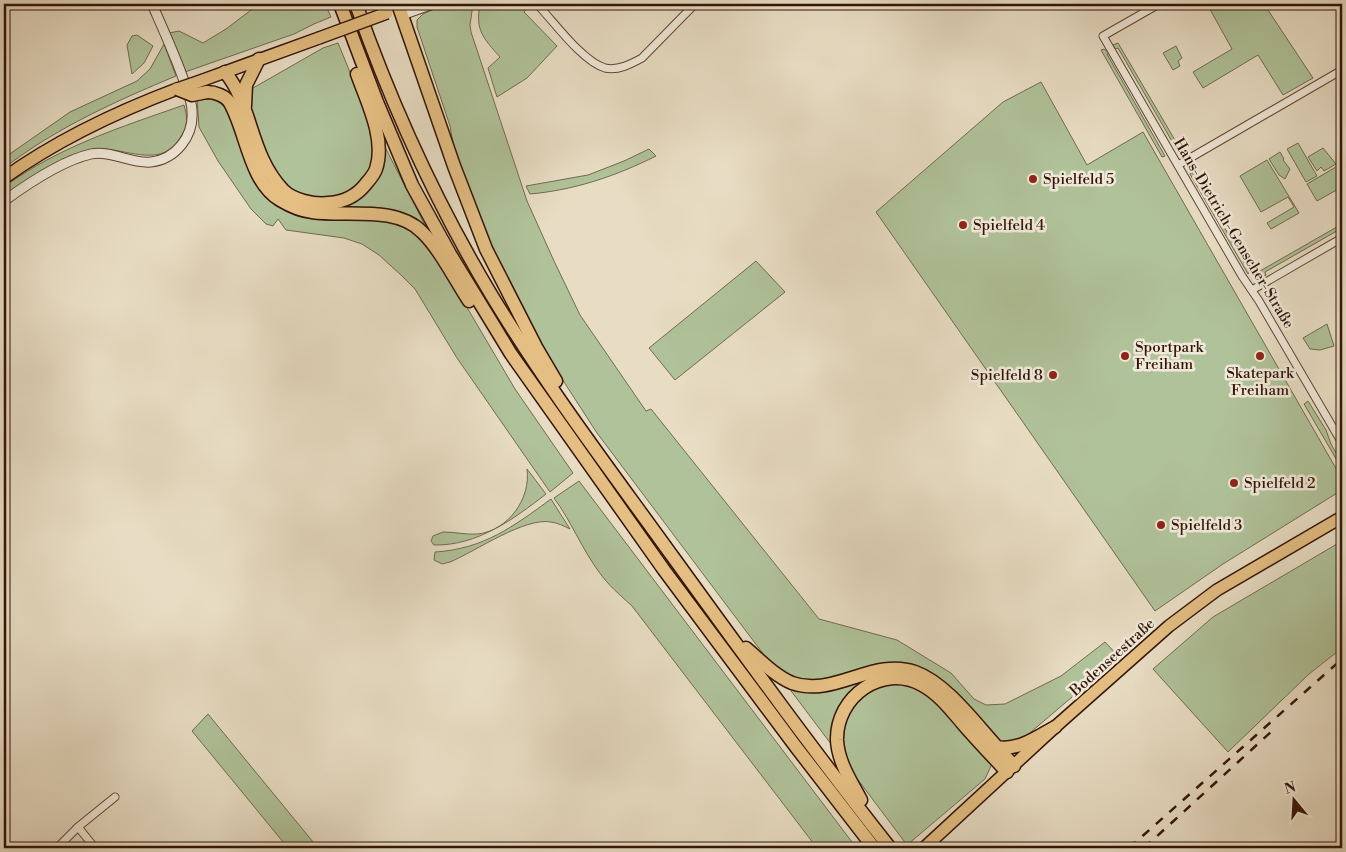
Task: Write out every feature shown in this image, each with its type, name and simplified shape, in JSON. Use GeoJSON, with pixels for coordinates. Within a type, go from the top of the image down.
{"type":"FeatureCollection","features":[{"type":"Feature","properties":{"kind":"highway"},"geometry":{"type":"LineString","coordinates":[[340,4],[377,102],[412,185],[450,254],[511,354],[670,577],[790,739],[874,848]]}},
{"type":"Feature","properties":{"kind":"highway"},"geometry":{"type":"LineString","coordinates":[[356,4],[391,97],[426,176],[450,223],[498,306],[573,420],[727,632],[890,848]]}},
{"type":"Feature","properties":{"kind":"highway"},"geometry":{"type":"LineString","coordinates":[[400,6],[454,166],[486,249],[536,347],[556,381],[573,420]]}},
{"type":"Feature","properties":{"kind":"highway"},"geometry":{"type":"LineString","coordinates":[[225,72],[234,82],[259,154],[271,176],[285,192],[299,199],[322,204],[348,198],[360,191],[376,170],[379,147],[375,125],[350,52],[346,20]]}},
{"type":"Feature","properties":{"kind":"highway"},"geometry":{"type":"LineString","coordinates":[[246,116],[246,85],[259,59]]}},
{"type":"Feature","properties":{"kind":"highway"},"geometry":{"type":"LineString","coordinates":[[225,72],[224,86],[256,171],[266,187],[279,199],[311,212],[388,215],[415,226],[423,232],[437,252],[480,320],[511,354]]}},
{"type":"Feature","properties":{"kind":"highway"},"geometry":{"type":"LineString","coordinates":[[173,91],[192,95],[205,86],[230,102]]}},
{"type":"Feature","properties":{"kind":"highway"},"geometry":{"type":"LineString","coordinates":[[727,632],[775,672],[791,682],[809,687],[830,685],[878,670],[895,669],[915,672],[934,682],[946,692],[978,734]]}},
{"type":"Feature","properties":{"kind":"highway"},"geometry":{"type":"LineString","coordinates":[[873,827],[840,760],[838,747],[839,724],[844,707],[857,693],[880,680],[893,678],[907,679],[921,684],[994,748],[1010,769]]}},
{"type":"Feature","properties":{"kind":"highway"},"geometry":{"type":"LineString","coordinates":[[994,748],[1023,745],[1056,727]]}},
{"type":"Feature","properties":{"kind":"highway"},"geometry":{"type":"LineString","coordinates":[[852,819],[869,848]]}},
{"type":"Feature","properties":{"kind":"main road"},"geometry":{"type":"LineString","coordinates":[[205,86],[225,72],[387,13],[400,6]]}},
{"type":"Feature","properties":{"kind":"main road"},"geometry":{"type":"LineString","coordinates":[[4,178],[41,153],[76,133],[173,91]]}},
{"type":"Feature","properties":{"kind":"main road","name":"Bodenseestraße"},"geometry":{"type":"LineString","coordinates":[[924,847],[1169,626],[1240,576],[1342,517]]}},
{"type":"Feature","properties":{"kind":"street"},"geometry":{"type":"LineString","coordinates":[[4,201],[47,174],[92,154],[151,162],[164,159],[177,151],[185,141],[191,127],[191,104],[178,65],[152,4]]}},
{"type":"Feature","properties":{"kind":"street"},"geometry":{"type":"LineString","coordinates":[[400,6],[408,14],[436,4]]}},
{"type":"Feature","properties":{"kind":"street"},"geometry":{"type":"LineString","coordinates":[[538,4],[584,56],[605,68],[618,68],[632,64],[642,58],[695,4]]}},
{"type":"Feature","properties":{"kind":"street","name":"Hans-Dietrich-Genscher-Straße"},"geometry":{"type":"LineString","coordinates":[[1159,4],[1103,36],[1242,276],[1342,443]]}},
{"type":"Feature","properties":{"kind":"street"},"geometry":{"type":"LineString","coordinates":[[1178,165],[1342,70]]}},
{"type":"Feature","properties":{"kind":"street"},"geometry":{"type":"LineString","coordinates":[[1252,290],[1342,238]]}},
{"type":"Feature","properties":{"kind":"street"},"geometry":{"type":"LineString","coordinates":[[57,848],[78,827],[115,797]]}},
{"type":"Feature","properties":{"kind":"street"},"geometry":{"type":"LineString","coordinates":[[78,827],[95,848]]}},
{"type":"Feature","properties":{"kind":"green space"},"geometry":{"type":"Polygon","coordinates":[[[259,4],[325,4],[331,17],[294,34],[185,72],[169,33],[179,31],[203,43],[226,29],[259,4]]]}},
{"type":"Feature","properties":{"kind":"green space"},"geometry":{"type":"Polygon","coordinates":[[[445,4],[473,4],[471,32],[527,201],[580,315],[646,411],[651,409],[819,619],[897,640],[951,673],[974,699],[986,705],[1005,704],[1061,676],[1105,642],[1119,657],[991,766],[985,779],[907,845],[597,433],[542,348],[502,275],[455,154],[450,126],[417,27],[417,20],[423,14],[445,4]]]}},
{"type":"Feature","properties":{"kind":"green space"},"geometry":{"type":"Polygon","coordinates":[[[480,4],[527,4],[530,6],[524,12],[557,46],[527,78],[497,97],[488,68],[500,57],[482,33],[479,21],[480,4]]]}},
{"type":"Feature","properties":{"kind":"green space"},"geometry":{"type":"Polygon","coordinates":[[[1207,4],[1264,4],[1313,78],[1283,95],[1258,55],[1203,88],[1193,72],[1232,49],[1207,4]]]}},
{"type":"Feature","properties":{"kind":"green space"},"geometry":{"type":"Polygon","coordinates":[[[137,35],[153,46],[144,63],[132,74],[127,45],[132,36],[137,35]]]}},
{"type":"Feature","properties":{"kind":"green space"},"geometry":{"type":"Polygon","coordinates":[[[338,43],[363,104],[428,231],[449,277],[515,389],[573,473],[550,492],[457,358],[415,289],[379,255],[362,244],[344,238],[286,230],[278,219],[273,226],[266,224],[251,209],[218,161],[199,127],[197,98],[209,96],[225,104],[323,48],[338,43]]]}},
{"type":"Feature","properties":{"kind":"green space"},"geometry":{"type":"Polygon","coordinates":[[[1118,43],[1179,147],[1177,150],[1118,48],[1115,49],[1113,45],[1118,43]]]}},
{"type":"Feature","properties":{"kind":"green space"},"geometry":{"type":"Polygon","coordinates":[[[164,44],[176,76],[87,116],[44,140],[4,168],[4,158],[70,112],[137,81],[150,69],[164,44]]]}},
{"type":"Feature","properties":{"kind":"green space"},"geometry":{"type":"Polygon","coordinates":[[[1176,46],[1182,58],[1178,61],[1180,66],[1173,70],[1163,53],[1176,46]]]}},
{"type":"Feature","properties":{"kind":"green space"},"geometry":{"type":"Polygon","coordinates":[[[1104,49],[1109,53],[1107,54],[1165,156],[1162,157],[1101,50],[1104,49]]]}},
{"type":"Feature","properties":{"kind":"green space","name":"Sportpark Freiham"},"geometry":{"type":"Polygon","coordinates":[[[1041,82],[1087,165],[1143,132],[1342,479],[1342,490],[1223,564],[1155,611],[876,212],[1003,102],[1041,82]]]}},
{"type":"Feature","properties":{"kind":"green space"},"geometry":{"type":"Polygon","coordinates":[[[184,105],[187,118],[185,130],[173,147],[165,152],[156,155],[146,155],[105,149],[89,150],[4,198],[4,187],[46,160],[91,139],[184,105]]]}},
{"type":"Feature","properties":{"kind":"green space"},"geometry":{"type":"Polygon","coordinates":[[[1298,143],[1317,176],[1306,182],[1287,149],[1298,143]]]}},
{"type":"Feature","properties":{"kind":"green space"},"geometry":{"type":"Polygon","coordinates":[[[1323,148],[1336,164],[1324,171],[1321,167],[1317,171],[1308,157],[1323,148]]]}},
{"type":"Feature","properties":{"kind":"green space"},"geometry":{"type":"Polygon","coordinates":[[[649,149],[656,156],[626,170],[595,181],[563,189],[530,194],[526,186],[588,175],[649,149]]]}},
{"type":"Feature","properties":{"kind":"green space"},"geometry":{"type":"Polygon","coordinates":[[[1280,152],[1290,169],[1285,179],[1279,175],[1269,159],[1280,152]]]}},
{"type":"Feature","properties":{"kind":"green space"},"geometry":{"type":"Polygon","coordinates":[[[1267,160],[1299,213],[1271,229],[1267,223],[1294,207],[1288,197],[1261,212],[1240,176],[1267,160]]]}},
{"type":"Feature","properties":{"kind":"green space"},"geometry":{"type":"Polygon","coordinates":[[[1341,164],[1342,187],[1317,201],[1307,184],[1341,164]]]}},
{"type":"Feature","properties":{"kind":"green space"},"geometry":{"type":"Polygon","coordinates":[[[1192,172],[1250,271],[1248,274],[1190,174],[1192,172]]]}},
{"type":"Feature","properties":{"kind":"green space"},"geometry":{"type":"Polygon","coordinates":[[[1342,224],[1342,228],[1265,272],[1266,275],[1262,277],[1260,271],[1342,224]]]}},
{"type":"Feature","properties":{"kind":"green space"},"geometry":{"type":"Polygon","coordinates":[[[756,261],[785,292],[675,380],[649,348],[756,261]]]}},
{"type":"Feature","properties":{"kind":"green space"},"geometry":{"type":"Polygon","coordinates":[[[1327,324],[1334,346],[1320,350],[1310,349],[1303,338],[1327,324]]]}},
{"type":"Feature","properties":{"kind":"green space"},"geometry":{"type":"Polygon","coordinates":[[[1308,401],[1326,430],[1331,444],[1342,463],[1342,469],[1304,404],[1308,401]]]}},
{"type":"Feature","properties":{"kind":"green space"},"geometry":{"type":"Polygon","coordinates":[[[527,469],[546,494],[521,513],[494,529],[480,536],[450,544],[434,545],[431,541],[433,536],[443,532],[478,534],[499,526],[508,519],[516,511],[525,491],[527,469]]]}},
{"type":"Feature","properties":{"kind":"green space"},"geometry":{"type":"Polygon","coordinates":[[[579,481],[855,846],[853,848],[817,848],[632,606],[603,577],[554,498],[579,481]]]}},
{"type":"Feature","properties":{"kind":"green space"},"geometry":{"type":"Polygon","coordinates":[[[551,499],[570,529],[551,522],[540,522],[500,536],[450,562],[442,564],[434,560],[435,552],[453,550],[483,541],[511,527],[551,499]]]}},
{"type":"Feature","properties":{"kind":"green space"},"geometry":{"type":"Polygon","coordinates":[[[1342,541],[1342,648],[1309,674],[1228,752],[1153,669],[1213,617],[1342,541]]]}},
{"type":"Feature","properties":{"kind":"green space"},"geometry":{"type":"Polygon","coordinates":[[[208,714],[318,848],[288,848],[192,731],[208,714]]]}},
{"type":"Feature","properties":{"kind":"railway"},"geometry":{"type":"LineString","coordinates":[[1129,848],[1342,659]]}},
{"type":"Feature","properties":{"kind":"railway"},"geometry":{"type":"LineString","coordinates":[[1144,848],[1272,731]]}},
{"type":"Feature","properties":{"kind":"place","name":"Spielfeld 5"},"geometry":{"type":"Point","coordinates":[1033,179]}},
{"type":"Feature","properties":{"kind":"place","name":"Spielfeld 4"},"geometry":{"type":"Point","coordinates":[963,225]}},
{"type":"Feature","properties":{"kind":"place","name":"Sportpark Freiham"},"geometry":{"type":"Point","coordinates":[1125,356]}},
{"type":"Feature","properties":{"kind":"place","name":"Skatepark Freiham"},"geometry":{"type":"Point","coordinates":[1260,356]}},
{"type":"Feature","properties":{"kind":"place","name":"Spielfeld 8"},"geometry":{"type":"Point","coordinates":[1053,375]}},
{"type":"Feature","properties":{"kind":"place","name":"Spielfeld 2"},"geometry":{"type":"Point","coordinates":[1234,483]}},
{"type":"Feature","properties":{"kind":"place","name":"Spielfeld 3"},"geometry":{"type":"Point","coordinates":[1161,525]}}]}
